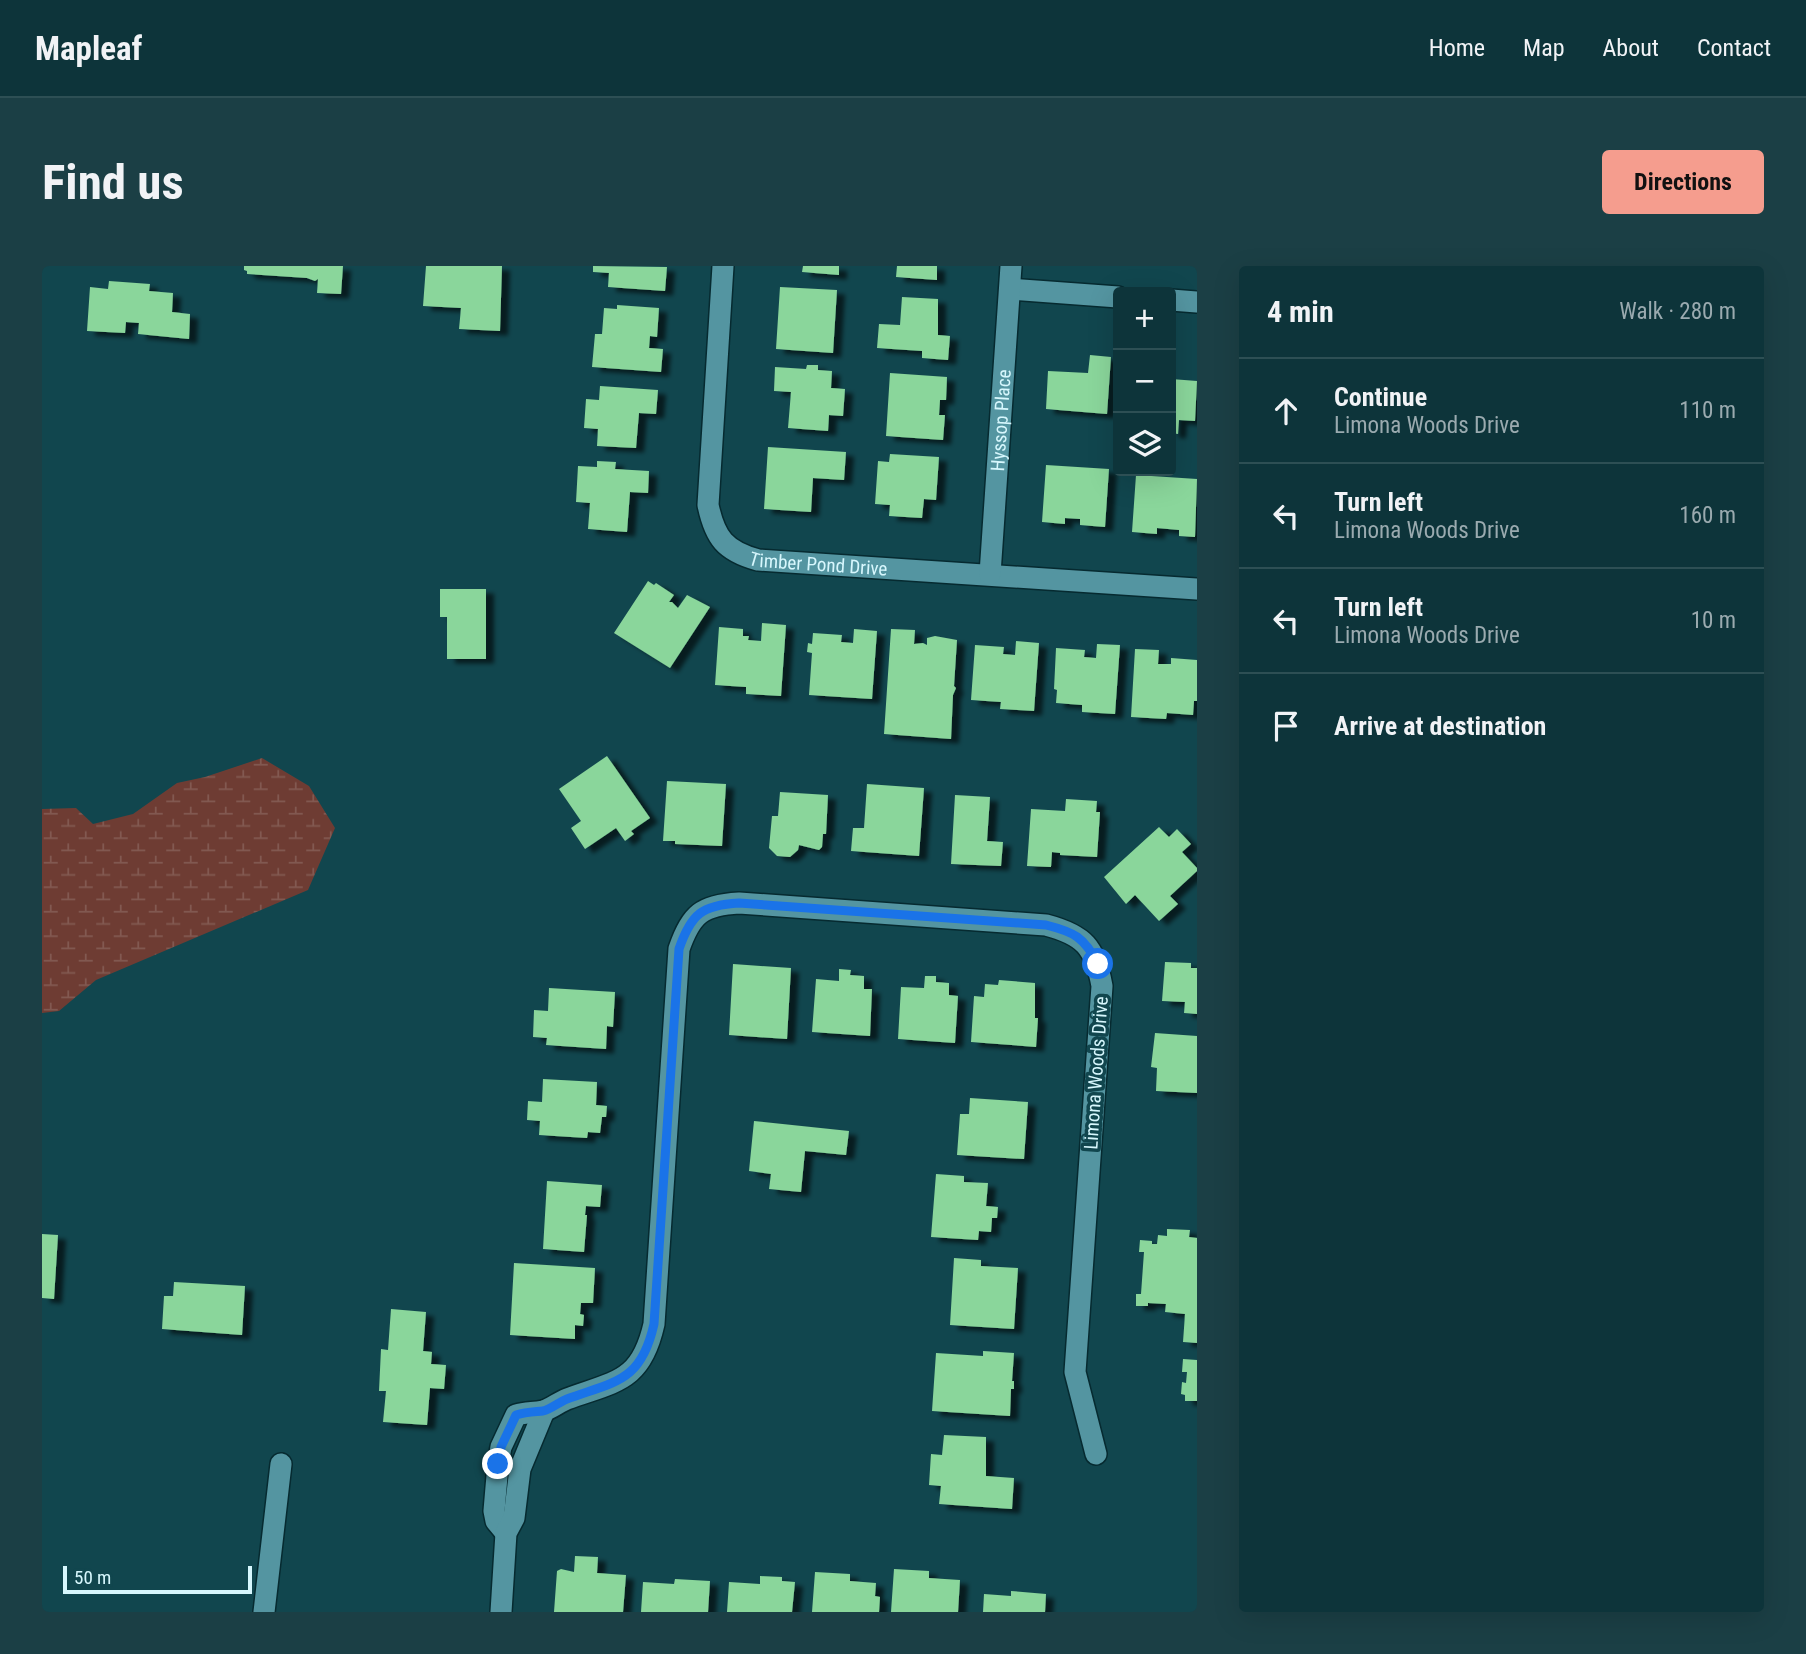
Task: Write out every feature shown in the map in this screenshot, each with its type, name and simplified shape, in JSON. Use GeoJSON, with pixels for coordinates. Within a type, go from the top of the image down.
{"type":"FeatureCollection","features":[{"type":"Feature","properties":{"kind":"street","name":"Timber Pond Drive"},"geometry":{"type":"LineString","coordinates":[[723,266],[708,505],[712,524],[724,542],[737,554],[758,560],[1197,589]]}},
{"type":"Feature","properties":{"kind":"street","name":"Hyssop Place"},"geometry":{"type":"LineString","coordinates":[[990,574],[1012,266]]}},
{"type":"Feature","properties":{"kind":"street"},"geometry":{"type":"LineString","coordinates":[[1010,289],[1113,297]]}},
{"type":"Feature","properties":{"kind":"street"},"geometry":{"type":"LineString","coordinates":[[1176,300],[1197,302]]}},
{"type":"Feature","properties":{"kind":"street","name":"Limona Woods Drive"},"geometry":{"type":"LineString","coordinates":[[506,1533],[496,1521],[494,1511],[501,1447],[516,1415],[531,1410],[544,1411],[564,1400],[610,1386],[639,1364],[649,1344],[654,1324],[679,949],[686,928],[698,913],[717,904],[739,903],[1046,925],[1070,931],[1088,945],[1098,964],[1102,986],[1075,1371],[1096,1454]]}},
{"type":"Feature","properties":{"kind":"street","name":"Limona Woods Drive"},"geometry":{"type":"LineString","coordinates":[[501,1612],[506,1533],[514,1518],[520,1469],[544,1411]]}},
{"type":"Feature","properties":{"kind":"street"},"geometry":{"type":"LineString","coordinates":[[264,1612],[281,1464]]}},
{"type":"Feature","properties":{"kind":"street"},"geometry":{"type":"LineString","coordinates":[[498,1464],[520,1469]]}},
{"type":"Feature","properties":{"kind":"green space"},"geometry":{"type":"Polygon","coordinates":[[[262,758],[309,786],[335,828],[308,890],[96,980],[59,1011],[42,1013],[42,809],[76,808],[93,824],[133,814],[177,783],[205,777],[262,758]]]}},
{"type":"Feature","properties":{"kind":"building"},"geometry":{"type":"Polygon","coordinates":[[[244,266],[343,266],[341,294],[317,293],[318,279],[315,281],[307,278],[247,274],[244,266]]]}},
{"type":"Feature","properties":{"kind":"building"},"geometry":{"type":"Polygon","coordinates":[[[426,266],[502,266],[500,331],[459,329],[461,308],[423,306],[426,266]]]}},
{"type":"Feature","properties":{"kind":"building"},"geometry":{"type":"Polygon","coordinates":[[[593,266],[667,267],[665,291],[608,287],[609,273],[593,272],[593,266]]]}},
{"type":"Feature","properties":{"kind":"building"},"geometry":{"type":"Polygon","coordinates":[[[803,266],[839,266],[839,275],[802,272],[803,266]]]}},
{"type":"Feature","properties":{"kind":"building"},"geometry":{"type":"Polygon","coordinates":[[[897,266],[937,266],[937,280],[896,277],[897,266]]]}},
{"type":"Feature","properties":{"kind":"building"},"geometry":{"type":"Polygon","coordinates":[[[109,281],[150,284],[149,291],[173,293],[172,312],[190,314],[189,339],[138,334],[139,323],[126,322],[125,333],[87,331],[90,287],[108,289],[109,281]]]}},
{"type":"Feature","properties":{"kind":"building"},"geometry":{"type":"Polygon","coordinates":[[[780,287],[837,290],[833,353],[776,349],[780,287]]]}},
{"type":"Feature","properties":{"kind":"building"},"geometry":{"type":"Polygon","coordinates":[[[902,297],[938,299],[938,335],[950,336],[948,360],[922,358],[922,351],[877,348],[879,324],[900,325],[902,297]]]}},
{"type":"Feature","properties":{"kind":"building"},"geometry":{"type":"Polygon","coordinates":[[[617,305],[659,308],[657,337],[650,336],[649,348],[663,349],[661,372],[592,367],[595,334],[602,334],[604,308],[617,309],[617,305]]]}},
{"type":"Feature","properties":{"kind":"building"},"geometry":{"type":"Polygon","coordinates":[[[1090,355],[1111,357],[1107,414],[1046,409],[1048,371],[1088,373],[1090,355]]]}},
{"type":"Feature","properties":{"kind":"building"},"geometry":{"type":"Polygon","coordinates":[[[807,365],[818,365],[818,370],[832,371],[831,388],[845,389],[843,416],[829,415],[828,431],[788,428],[791,392],[774,391],[775,367],[806,369],[807,365]]]}},
{"type":"Feature","properties":{"kind":"building"},"geometry":{"type":"Polygon","coordinates":[[[890,373],[947,377],[946,400],[940,400],[939,415],[945,415],[943,440],[886,436],[890,373]]]}},
{"type":"Feature","properties":{"kind":"building"},"geometry":{"type":"Polygon","coordinates":[[[1176,379],[1197,381],[1195,421],[1179,420],[1178,434],[1176,379]]]}},
{"type":"Feature","properties":{"kind":"building"},"geometry":{"type":"Polygon","coordinates":[[[600,386],[658,390],[656,414],[639,413],[636,448],[597,446],[598,429],[584,428],[586,399],[599,400],[600,386]]]}},
{"type":"Feature","properties":{"kind":"building"},"geometry":{"type":"Polygon","coordinates":[[[768,447],[846,452],[844,480],[813,478],[811,512],[764,509],[768,447]]]}},
{"type":"Feature","properties":{"kind":"building"},"geometry":{"type":"Polygon","coordinates":[[[890,454],[939,457],[936,500],[924,499],[922,518],[889,516],[890,505],[875,504],[878,461],[889,462],[890,454]]]}},
{"type":"Feature","properties":{"kind":"building"},"geometry":{"type":"Polygon","coordinates":[[[597,461],[616,462],[615,469],[649,471],[648,493],[630,492],[627,532],[588,529],[590,503],[576,502],[578,466],[597,467],[597,461]]]}},
{"type":"Feature","properties":{"kind":"building"},"geometry":{"type":"Polygon","coordinates":[[[1046,465],[1109,469],[1105,527],[1080,525],[1080,519],[1065,518],[1065,524],[1042,522],[1046,465]]]}},
{"type":"Feature","properties":{"kind":"building"},"geometry":{"type":"Polygon","coordinates":[[[1136,476],[1197,479],[1195,537],[1179,536],[1179,530],[1157,528],[1157,534],[1132,532],[1136,476]]]}},
{"type":"Feature","properties":{"kind":"building"},"geometry":{"type":"Polygon","coordinates":[[[648,581],[674,595],[669,602],[678,608],[687,595],[710,607],[670,668],[614,633],[648,581]]]}},
{"type":"Feature","properties":{"kind":"building"},"geometry":{"type":"Polygon","coordinates":[[[440,589],[486,589],[486,659],[447,659],[447,617],[440,617],[440,589]]]}},
{"type":"Feature","properties":{"kind":"building"},"geometry":{"type":"Polygon","coordinates":[[[762,623],[786,625],[781,696],[746,694],[746,687],[715,685],[719,627],[743,629],[743,636],[749,636],[748,640],[761,641],[762,623]]]}},
{"type":"Feature","properties":{"kind":"building"},"geometry":{"type":"Polygon","coordinates":[[[854,629],[877,631],[872,699],[809,695],[812,653],[807,652],[808,643],[812,644],[813,633],[842,635],[841,642],[853,643],[854,629]]]}},
{"type":"Feature","properties":{"kind":"building"},"geometry":{"type":"Polygon","coordinates":[[[891,629],[915,630],[914,644],[927,645],[927,638],[935,636],[957,640],[951,739],[884,734],[891,629]]]}},
{"type":"Feature","properties":{"kind":"building"},"geometry":{"type":"Polygon","coordinates":[[[1016,641],[1039,643],[1034,711],[1000,709],[1001,702],[971,700],[975,645],[1004,647],[1003,654],[1015,655],[1016,641]]]}},
{"type":"Feature","properties":{"kind":"building"},"geometry":{"type":"Polygon","coordinates":[[[1097,644],[1120,645],[1115,714],[1082,712],[1082,705],[1056,703],[1056,648],[1085,650],[1084,657],[1096,658],[1097,644]]]}},
{"type":"Feature","properties":{"kind":"building"},"geometry":{"type":"Polygon","coordinates":[[[1135,649],[1159,650],[1158,664],[1171,664],[1171,658],[1197,660],[1197,701],[1194,701],[1193,715],[1167,713],[1166,719],[1131,717],[1135,649]]]}},
{"type":"Feature","properties":{"kind":"building"},"geometry":{"type":"Polygon","coordinates":[[[607,756],[650,818],[631,831],[634,834],[625,841],[616,828],[585,849],[571,828],[581,821],[559,789],[607,756]]]}},
{"type":"Feature","properties":{"kind":"building"},"geometry":{"type":"Polygon","coordinates":[[[667,781],[726,784],[722,846],[663,841],[667,781]]]}},
{"type":"Feature","properties":{"kind":"building"},"geometry":{"type":"Polygon","coordinates":[[[867,784],[924,788],[919,856],[851,851],[853,828],[864,828],[867,784]]]}},
{"type":"Feature","properties":{"kind":"building"},"geometry":{"type":"Polygon","coordinates":[[[780,792],[828,795],[826,834],[823,834],[822,847],[819,850],[799,845],[798,850],[790,857],[777,856],[769,848],[772,816],[778,816],[780,792]]]}},
{"type":"Feature","properties":{"kind":"building"},"geometry":{"type":"Polygon","coordinates":[[[955,795],[990,797],[987,841],[1003,842],[1001,866],[951,864],[955,795]]]}},
{"type":"Feature","properties":{"kind":"building"},"geometry":{"type":"Polygon","coordinates":[[[1066,799],[1097,801],[1096,812],[1100,812],[1097,857],[1052,852],[1051,867],[1027,866],[1031,809],[1065,811],[1066,799]]]}},
{"type":"Feature","properties":{"kind":"building"},"geometry":{"type":"Polygon","coordinates":[[[1159,827],[1169,837],[1177,829],[1191,844],[1182,852],[1197,871],[1170,896],[1178,904],[1159,921],[1135,895],[1126,904],[1104,877],[1159,827]]]}},
{"type":"Feature","properties":{"kind":"building"},"geometry":{"type":"Polygon","coordinates":[[[1165,962],[1191,963],[1191,968],[1197,968],[1197,1014],[1184,1013],[1185,1002],[1162,1001],[1165,962]]]}},
{"type":"Feature","properties":{"kind":"building"},"geometry":{"type":"Polygon","coordinates":[[[733,964],[791,968],[787,1039],[729,1035],[733,964]]]}},
{"type":"Feature","properties":{"kind":"building"},"geometry":{"type":"Polygon","coordinates":[[[839,969],[851,970],[850,975],[864,976],[864,989],[872,989],[870,1036],[812,1032],[816,979],[839,981],[839,969]]]}},
{"type":"Feature","properties":{"kind":"building"},"geometry":{"type":"Polygon","coordinates":[[[925,976],[936,976],[936,982],[949,983],[949,995],[958,996],[955,1043],[898,1039],[901,987],[924,988],[925,976]]]}},
{"type":"Feature","properties":{"kind":"building"},"geometry":{"type":"Polygon","coordinates":[[[999,980],[1035,983],[1035,1018],[1038,1018],[1036,1047],[971,1042],[974,996],[984,997],[985,984],[998,985],[999,980]]]}},
{"type":"Feature","properties":{"kind":"building"},"geometry":{"type":"Polygon","coordinates":[[[549,988],[615,992],[613,1027],[607,1026],[606,1049],[546,1045],[547,1038],[533,1037],[534,1010],[548,1011],[549,988]]]}},
{"type":"Feature","properties":{"kind":"building"},"geometry":{"type":"Polygon","coordinates":[[[1155,1033],[1197,1036],[1197,1093],[1156,1091],[1157,1068],[1151,1067],[1155,1033]]]}},
{"type":"Feature","properties":{"kind":"building"},"geometry":{"type":"Polygon","coordinates":[[[543,1079],[597,1082],[596,1105],[607,1106],[600,1133],[588,1132],[587,1138],[539,1135],[540,1121],[527,1120],[528,1101],[542,1102],[543,1079]]]}},
{"type":"Feature","properties":{"kind":"building"},"geometry":{"type":"Polygon","coordinates":[[[970,1098],[1028,1102],[1024,1159],[957,1155],[960,1114],[969,1114],[970,1098]]]}},
{"type":"Feature","properties":{"kind":"building"},"geometry":{"type":"Polygon","coordinates":[[[754,1121],[849,1131],[846,1155],[805,1151],[801,1192],[769,1189],[771,1174],[749,1171],[754,1121]]]}},
{"type":"Feature","properties":{"kind":"building"},"geometry":{"type":"Polygon","coordinates":[[[936,1174],[964,1176],[964,1182],[988,1183],[986,1206],[998,1207],[997,1218],[992,1218],[991,1232],[979,1231],[978,1240],[931,1237],[936,1174]]]}},
{"type":"Feature","properties":{"kind":"building"},"geometry":{"type":"Polygon","coordinates":[[[547,1181],[602,1185],[600,1207],[586,1206],[584,1252],[543,1249],[547,1181]]]}},
{"type":"Feature","properties":{"kind":"building"},"geometry":{"type":"Polygon","coordinates":[[[1167,1229],[1190,1230],[1189,1237],[1197,1238],[1197,1343],[1183,1342],[1185,1314],[1165,1312],[1166,1304],[1148,1303],[1148,1306],[1136,1306],[1136,1294],[1141,1294],[1144,1252],[1139,1252],[1140,1240],[1157,1244],[1158,1235],[1167,1236],[1167,1229]]]}},
{"type":"Feature","properties":{"kind":"building"},"geometry":{"type":"Polygon","coordinates":[[[42,1234],[58,1235],[54,1299],[42,1298],[42,1234]]]}},
{"type":"Feature","properties":{"kind":"building"},"geometry":{"type":"Polygon","coordinates":[[[954,1258],[981,1260],[981,1266],[1018,1268],[1014,1329],[950,1325],[954,1258]]]}},
{"type":"Feature","properties":{"kind":"building"},"geometry":{"type":"Polygon","coordinates":[[[514,1263],[595,1268],[593,1303],[581,1303],[583,1326],[575,1325],[575,1339],[510,1335],[514,1263]]]}},
{"type":"Feature","properties":{"kind":"building"},"geometry":{"type":"Polygon","coordinates":[[[174,1282],[245,1286],[242,1335],[162,1329],[164,1296],[173,1296],[174,1282]]]}},
{"type":"Feature","properties":{"kind":"building"},"geometry":{"type":"Polygon","coordinates":[[[391,1309],[426,1312],[423,1351],[432,1352],[431,1364],[446,1365],[444,1389],[430,1388],[427,1425],[383,1422],[386,1391],[379,1391],[381,1349],[388,1350],[391,1309]]]}},
{"type":"Feature","properties":{"kind":"building"},"geometry":{"type":"Polygon","coordinates":[[[983,1351],[1014,1353],[1014,1389],[1011,1389],[1010,1416],[932,1411],[936,1353],[983,1356],[983,1351]]]}},
{"type":"Feature","properties":{"kind":"building"},"geometry":{"type":"Polygon","coordinates":[[[1183,1359],[1197,1360],[1197,1401],[1185,1401],[1185,1395],[1181,1394],[1182,1382],[1186,1383],[1187,1372],[1182,1372],[1183,1359]]]}},
{"type":"Feature","properties":{"kind":"building"},"geometry":{"type":"Polygon","coordinates":[[[944,1435],[986,1437],[986,1476],[1014,1478],[1012,1509],[939,1504],[941,1486],[929,1485],[931,1454],[942,1455],[944,1435]]]}},
{"type":"Feature","properties":{"kind":"building"},"geometry":{"type":"Polygon","coordinates":[[[575,1556],[598,1557],[597,1573],[626,1575],[623,1612],[554,1612],[557,1571],[561,1569],[574,1572],[575,1556]]]}},
{"type":"Feature","properties":{"kind":"building"},"geometry":{"type":"Polygon","coordinates":[[[894,1569],[929,1571],[929,1578],[960,1580],[958,1612],[891,1612],[894,1569]]]}},
{"type":"Feature","properties":{"kind":"building"},"geometry":{"type":"Polygon","coordinates":[[[815,1572],[850,1574],[850,1581],[876,1583],[875,1596],[880,1597],[879,1612],[812,1612],[815,1572]]]}},
{"type":"Feature","properties":{"kind":"building"},"geometry":{"type":"Polygon","coordinates":[[[760,1576],[782,1577],[782,1581],[795,1582],[792,1612],[727,1612],[729,1582],[760,1584],[760,1576]]]}},
{"type":"Feature","properties":{"kind":"building"},"geometry":{"type":"Polygon","coordinates":[[[675,1579],[710,1581],[708,1612],[641,1612],[643,1582],[674,1584],[675,1579]]]}},
{"type":"Feature","properties":{"kind":"building"},"geometry":{"type":"Polygon","coordinates":[[[1011,1591],[1046,1594],[1045,1612],[983,1612],[984,1594],[1011,1596],[1011,1591]]]}},
{"type":"Feature","properties":{"kind":"route"},"geometry":{"type":"LineString","coordinates":[[498,1464],[501,1447],[516,1415],[531,1410],[544,1411],[564,1400],[610,1386],[639,1364],[649,1344],[654,1324],[679,949],[686,928],[698,913],[717,904],[739,903],[1046,925],[1070,931],[1088,945],[1098,964]]}}]}
